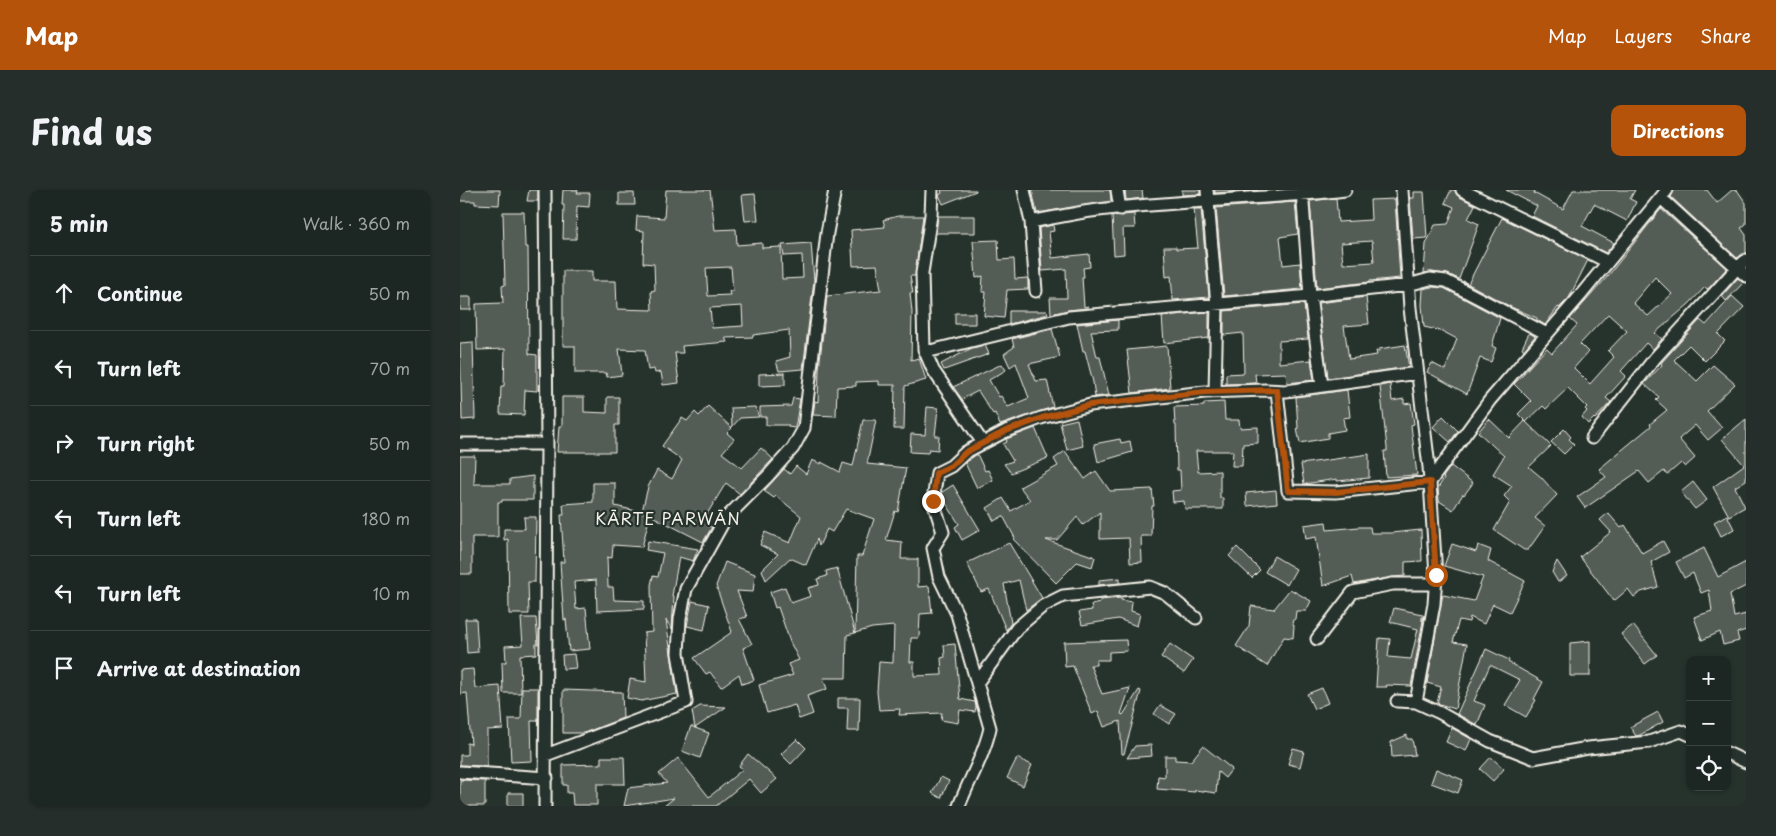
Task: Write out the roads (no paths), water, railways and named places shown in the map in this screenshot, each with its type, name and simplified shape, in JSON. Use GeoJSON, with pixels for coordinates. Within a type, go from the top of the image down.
{"type":"FeatureCollection","features":[{"type":"Feature","properties":{"kind":"street"},"geometry":{"type":"LineString","coordinates":[[545,190],[547,444],[546,806]]}},
{"type":"Feature","properties":{"kind":"street"},"geometry":{"type":"LineString","coordinates":[[546,755],[686,702],[678,653],[680,619],[686,589],[725,519],[793,448],[804,428],[827,233],[836,190]]}},
{"type":"Feature","properties":{"kind":"street"},"geometry":{"type":"LineString","coordinates":[[932,190],[931,215],[922,273],[924,349],[933,370],[983,443]]}},
{"type":"Feature","properties":{"kind":"street"},"geometry":{"type":"LineString","coordinates":[[1024,190],[1031,222],[1036,291]]}},
{"type":"Feature","properties":{"kind":"street"},"geometry":{"type":"LineString","coordinates":[[1117,190],[1120,209]]}},
{"type":"Feature","properties":{"kind":"street"},"geometry":{"type":"LineString","coordinates":[[1031,222],[1207,195],[1345,190]]}},
{"type":"Feature","properties":{"kind":"street"},"geometry":{"type":"LineString","coordinates":[[1402,190],[1408,285],[1430,482],[1436,575],[1434,604],[1416,702]]}},
{"type":"Feature","properties":{"kind":"street"},"geometry":{"type":"LineString","coordinates":[[1462,190],[1608,262]]}},
{"type":"Feature","properties":{"kind":"street"},"geometry":{"type":"LineString","coordinates":[[1302,193],[1310,296],[1322,386]]}},
{"type":"Feature","properties":{"kind":"street"},"geometry":{"type":"LineString","coordinates":[[1277,390],[1288,491],[1336,492],[1430,482],[1490,400],[1664,194],[1743,268],[1655,358],[1592,438]]}},
{"type":"Feature","properties":{"kind":"street"},"geometry":{"type":"LineString","coordinates":[[1207,195],[1217,305],[1215,391]]}},
{"type":"Feature","properties":{"kind":"street"},"geometry":{"type":"LineString","coordinates":[[924,349],[930,351],[1069,317],[1310,296],[1408,285],[1430,278],[1446,281],[1547,334]]}},
{"type":"Feature","properties":{"kind":"street"},"geometry":{"type":"LineString","coordinates":[[959,806],[969,779],[986,747],[990,728],[957,614],[937,567],[933,548],[943,532],[933,501],[936,473],[951,466],[966,452],[1006,431],[1042,418],[1090,405],[1215,391],[1286,391],[1418,372]]}},
{"type":"Feature","properties":{"kind":"street"},"geometry":{"type":"LineString","coordinates":[[460,444],[547,444]]}},
{"type":"Feature","properties":{"kind":"street"},"geometry":{"type":"LineString","coordinates":[[1317,639],[1353,592],[1393,584],[1435,584]]}},
{"type":"Feature","properties":{"kind":"street"},"geometry":{"type":"LineString","coordinates":[[977,683],[1017,628],[1043,606],[1063,596],[1150,586],[1165,593],[1196,618]]}},
{"type":"Feature","properties":{"kind":"street"},"geometry":{"type":"LineString","coordinates":[[1397,701],[1416,702],[1490,741],[1533,758],[1588,748],[1649,742],[1681,731],[1686,733]]}},
{"type":"Feature","properties":{"kind":"street"},"geometry":{"type":"LineString","coordinates":[[1731,755],[1746,762]]}},
{"type":"Feature","properties":{"kind":"street"},"geometry":{"type":"LineString","coordinates":[[460,772],[547,778]]}},
{"type":"Feature","properties":{"kind":"district","name":"KĀRTE PARWĀN"},"geometry":{"type":"Point","coordinates":[668,518]}}]}
